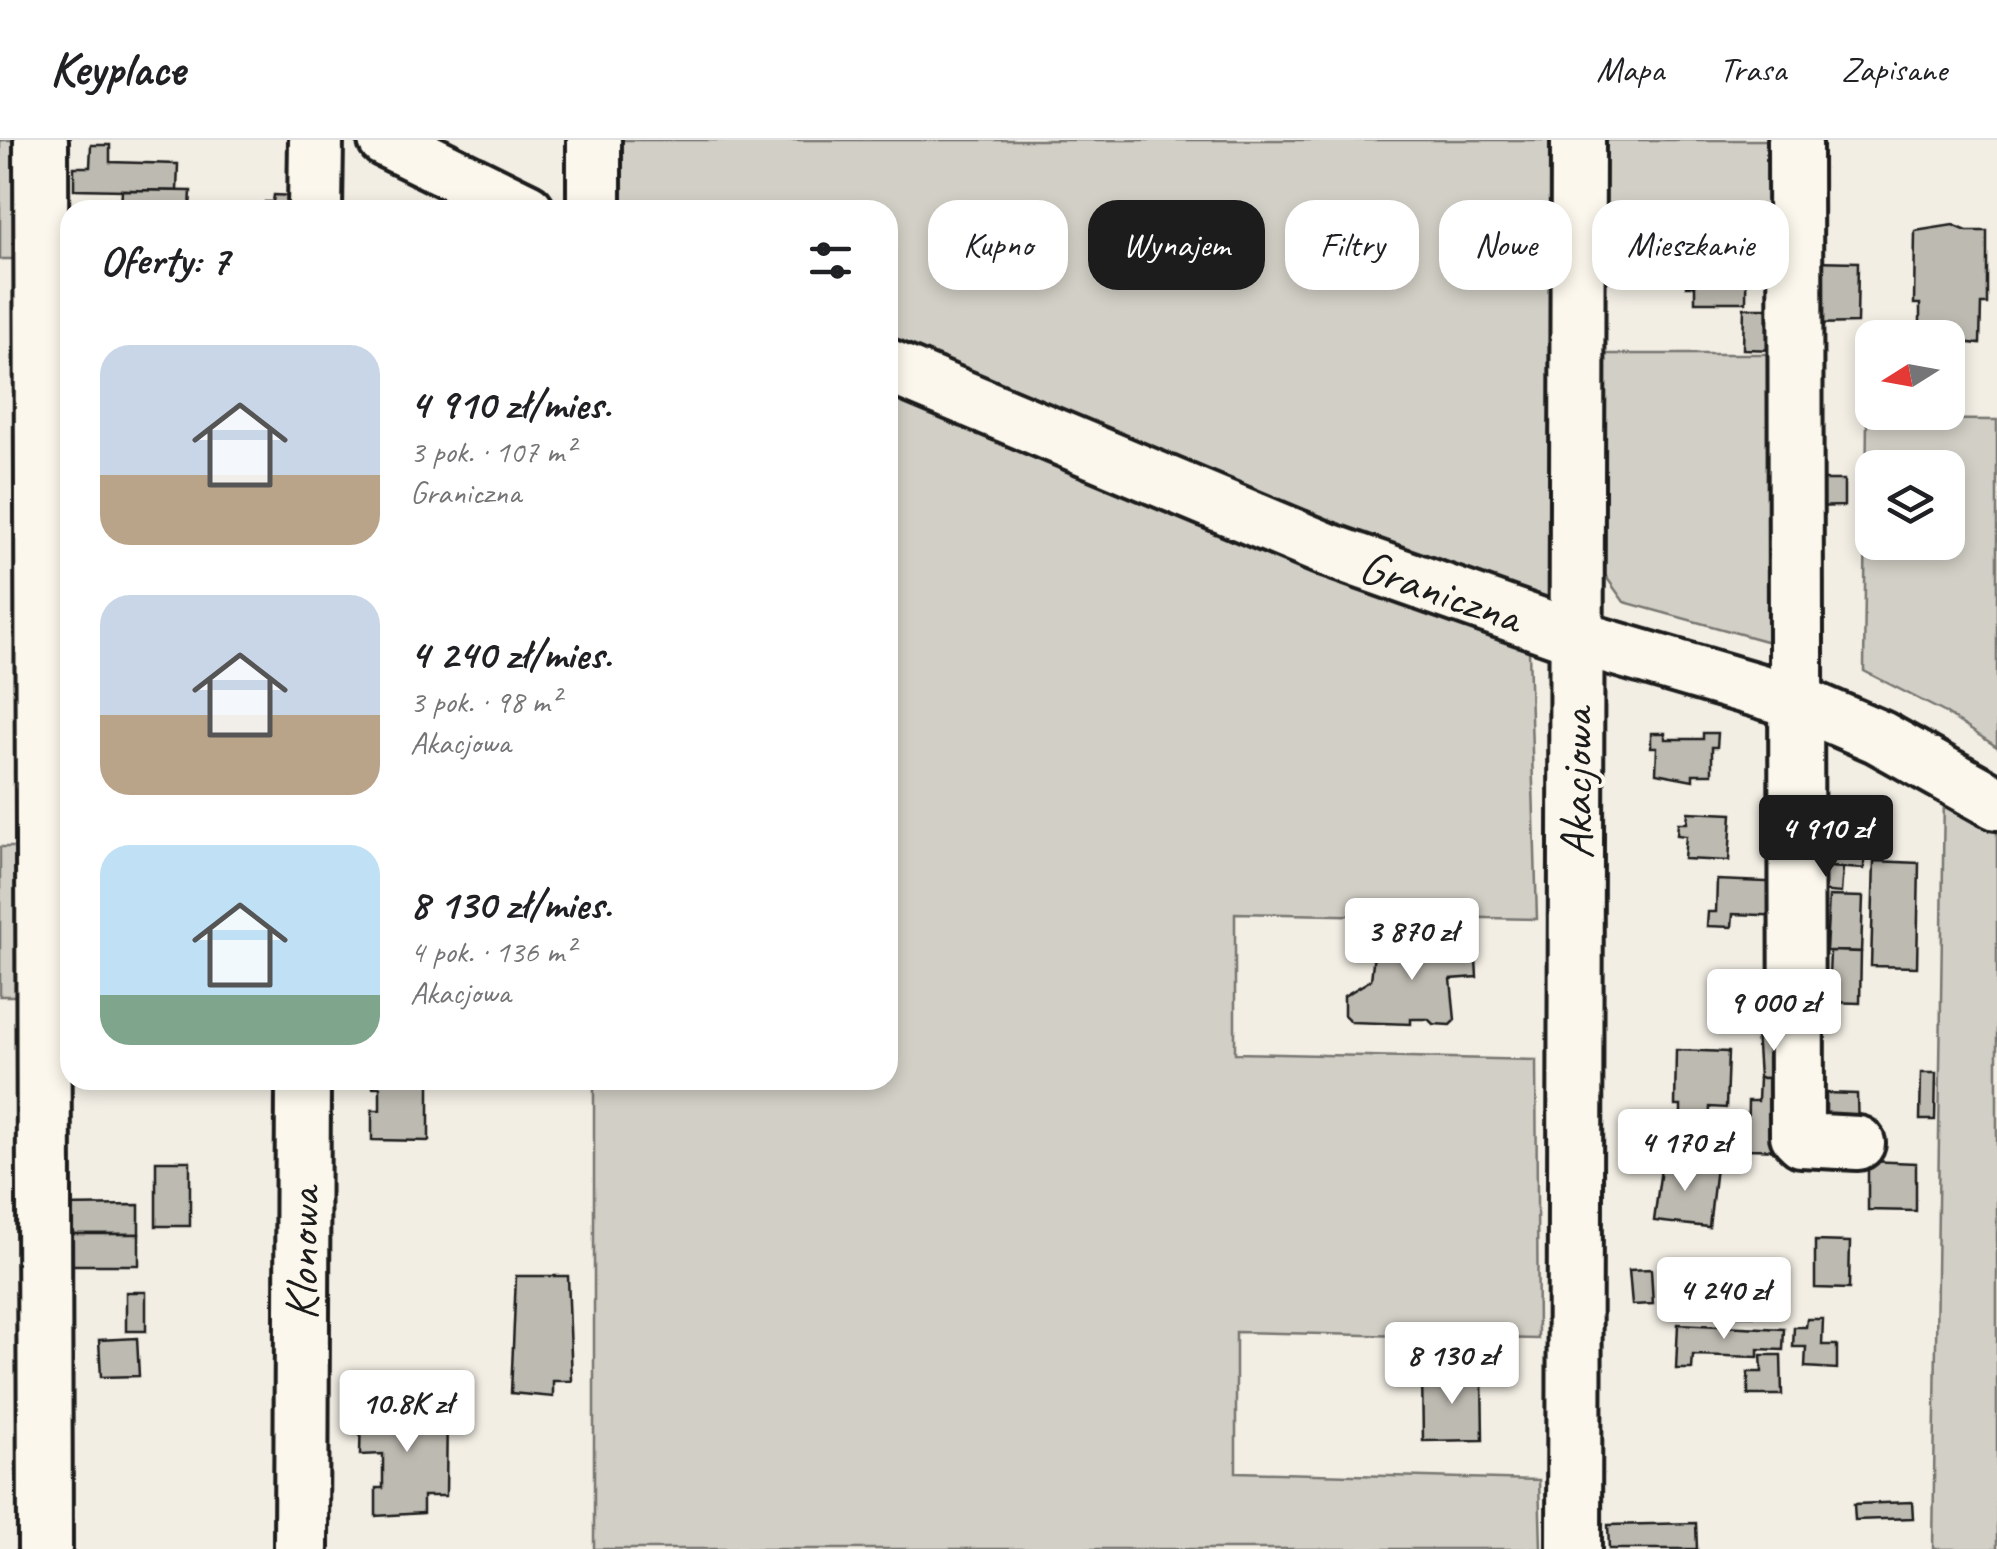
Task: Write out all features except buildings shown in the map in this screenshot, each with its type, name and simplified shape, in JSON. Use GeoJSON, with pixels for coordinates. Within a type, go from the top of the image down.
{"type":"FeatureCollection","features":[{"type":"Feature","properties":{"kind":"street"},"geometry":{"type":"LineString","coordinates":[[41,140],[45,1549]]}},
{"type":"Feature","properties":{"kind":"street"},"geometry":{"type":"LineString","coordinates":[[315,200],[316,140]]}},
{"type":"Feature","properties":{"kind":"street"},"geometry":{"type":"LineString","coordinates":[[385,140],[507,200]]}},
{"type":"Feature","properties":{"kind":"street"},"geometry":{"type":"LineString","coordinates":[[594,140],[594,200]]}},
{"type":"Feature","properties":{"kind":"street","name":"Akacjowa"},"geometry":{"type":"LineString","coordinates":[[1574,1549],[1578,140]]}},
{"type":"Feature","properties":{"kind":"street"},"geometry":{"type":"LineString","coordinates":[[1795,140],[1797,1135],[1802,1140],[1858,1143]]}},
{"type":"Feature","properties":{"kind":"street","name":"Graniczna"},"geometry":{"type":"LineString","coordinates":[[898,370],[1328,550],[1575,638],[1798,702],[1878,737],[1997,803]]}},
{"type":"Feature","properties":{"kind":"street","name":"Klonowa"},"geometry":{"type":"LineString","coordinates":[[301,1549],[304,1090]]}},
{"type":"Feature","properties":{"kind":"shaded area"},"geometry":{"type":"Polygon","coordinates":[[[0,140],[26,140],[25,259],[0,259],[0,140]]]}},
{"type":"Feature","properties":{"kind":"shaded area"},"geometry":{"type":"Polygon","coordinates":[[[606,140],[1557,140],[1556,200],[1439,200],[1439,290],[1556,290],[1553,616],[898,352],[898,200],[606,200],[606,140]]]}},
{"type":"Feature","properties":{"kind":"shaded area"},"geometry":{"type":"Polygon","coordinates":[[[1596,140],[1788,140],[1787,200],[1595,200],[1596,140]]]}},
{"type":"Feature","properties":{"kind":"shaded area"},"geometry":{"type":"Polygon","coordinates":[[[1595,354],[1786,354],[1784,646],[1624,602],[1597,564],[1595,354]]]}},
{"type":"Feature","properties":{"kind":"shaded area"},"geometry":{"type":"Polygon","coordinates":[[[898,388],[1529,650],[1537,919],[1235,913],[1235,1053],[1536,1060],[1538,1339],[1236,1332],[1236,1472],[1539,1480],[1541,1549],[594,1549],[594,1090],[898,1090],[898,388]]]}},
{"type":"Feature","properties":{"kind":"shaded area"},"geometry":{"type":"Polygon","coordinates":[[[1965,420],[1997,420],[1997,747],[1942,711],[1864,671],[1865,560],[1965,560],[1965,450],[1867,450],[1867,430],[1965,430],[1965,420]]]}},
{"type":"Feature","properties":{"kind":"shaded area"},"geometry":{"type":"Polygon","coordinates":[[[1944,793],[1997,827],[1997,1549],[1933,1549],[1944,793]]]}},
{"type":"Feature","properties":{"kind":"shaded area"},"geometry":{"type":"Polygon","coordinates":[[[0,847],[31,847],[32,996],[0,996],[0,847]]]}}]}
